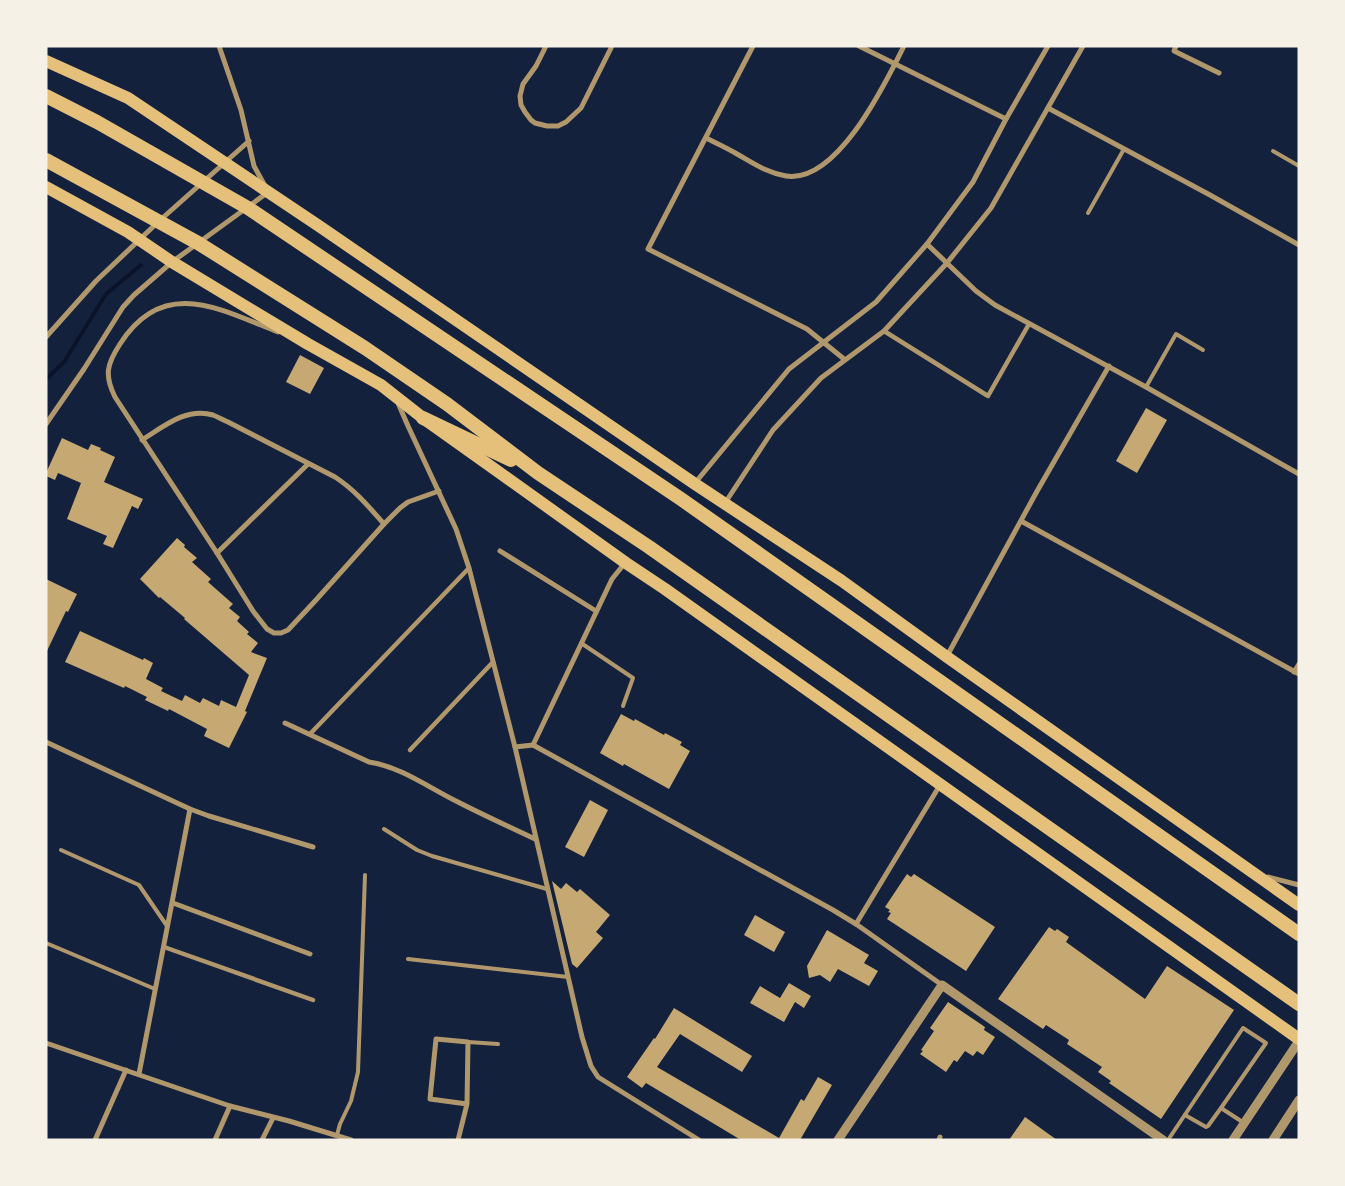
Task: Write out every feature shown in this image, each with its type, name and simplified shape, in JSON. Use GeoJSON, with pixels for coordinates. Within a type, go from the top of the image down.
{"type":"FeatureCollection","features":[{"type":"Feature","properties":{"kind":"highway"},"geometry":{"type":"LineString","coordinates":[[46,96],[97,122],[248,208],[681,499],[1299,934]]}},
{"type":"Feature","properties":{"kind":"highway"},"geometry":{"type":"LineString","coordinates":[[46,160],[198,243],[365,348],[447,404],[538,473],[657,553],[1299,1004]]}},
{"type":"Feature","properties":{"kind":"highway"},"geometry":{"type":"LineString","coordinates":[[424,418],[538,473]]}},
{"type":"Feature","properties":{"kind":"main road"},"geometry":{"type":"LineString","coordinates":[[46,61],[128,98],[268,192],[724,504],[842,580],[947,657],[1299,905]]}},
{"type":"Feature","properties":{"kind":"main road"},"geometry":{"type":"LineString","coordinates":[[46,187],[128,232],[172,262],[308,344],[381,385],[396,398],[626,563],[1299,1040]]}},
{"type":"Feature","properties":{"kind":"street"},"geometry":{"type":"LineString","coordinates":[[46,424],[84,369],[123,307],[172,262],[268,192],[254,166],[241,110],[219,46]]}},
{"type":"Feature","properties":{"kind":"street"},"geometry":{"type":"LineString","coordinates":[[546,46],[536,66],[523,84],[520,96],[524,112],[530,120],[547,126],[558,126],[566,122],[580,108],[612,46]]}},
{"type":"Feature","properties":{"kind":"street"},"geometry":{"type":"LineString","coordinates":[[753,46],[648,249],[807,329],[844,359]]}},
{"type":"Feature","properties":{"kind":"street"},"geometry":{"type":"LineString","coordinates":[[859,46],[1006,119]]}},
{"type":"Feature","properties":{"kind":"street"},"geometry":{"type":"LineString","coordinates":[[706,138],[772,173],[788,177],[803,174],[819,167],[847,142],[867,114],[904,46]]}},
{"type":"Feature","properties":{"kind":"street"},"geometry":{"type":"LineString","coordinates":[[695,484],[790,370],[876,302],[927,244],[973,182],[1006,119],[1048,46]]}},
{"type":"Feature","properties":{"kind":"street"},"geometry":{"type":"LineString","coordinates":[[724,504],[773,430],[821,378],[884,331],[947,263],[991,208],[1083,46]]}},
{"type":"Feature","properties":{"kind":"street"},"geometry":{"type":"LineString","coordinates":[[1176,46],[1174,51],[1219,73]]}},
{"type":"Feature","properties":{"kind":"street"},"geometry":{"type":"LineString","coordinates":[[1048,108],[1299,244]]}},
{"type":"Feature","properties":{"kind":"street"},"geometry":{"type":"LineString","coordinates":[[46,337],[96,281],[158,222],[249,141]]}},
{"type":"Feature","properties":{"kind":"street"},"geometry":{"type":"LineString","coordinates":[[927,244],[976,291],[995,305],[1146,386],[1299,474]]}},
{"type":"Feature","properties":{"kind":"street"},"geometry":{"type":"LineString","coordinates":[[308,344],[220,309],[191,303],[169,306],[154,311],[141,319],[121,342],[109,365],[107,374],[109,386],[115,397],[267,629],[274,633],[288,630],[400,508],[408,502],[439,491]]}},
{"type":"Feature","properties":{"kind":"street"},"geometry":{"type":"LineString","coordinates":[[884,331],[988,396],[1028,324]]}},
{"type":"Feature","properties":{"kind":"street"},"geometry":{"type":"LineString","coordinates":[[947,657],[1020,521],[1109,366]]}},
{"type":"Feature","properties":{"kind":"street"},"geometry":{"type":"LineString","coordinates":[[396,398],[456,529],[469,568],[515,747],[583,1042],[591,1066],[598,1077],[699,1140]]}},
{"type":"Feature","properties":{"kind":"street"},"geometry":{"type":"LineString","coordinates":[[142,440],[176,419],[188,415],[212,415],[335,477],[357,493],[384,524]]}},
{"type":"Feature","properties":{"kind":"street"},"geometry":{"type":"LineString","coordinates":[[217,553],[308,464]]}},
{"type":"Feature","properties":{"kind":"street"},"geometry":{"type":"LineString","coordinates":[[1020,521],[1296,673],[1299,664]]}},
{"type":"Feature","properties":{"kind":"street"},"geometry":{"type":"LineString","coordinates":[[500,551],[596,611]]}},
{"type":"Feature","properties":{"kind":"street"},"geometry":{"type":"LineString","coordinates":[[533,745],[612,579],[626,563]]}},
{"type":"Feature","properties":{"kind":"street"},"geometry":{"type":"LineString","coordinates":[[310,734],[469,568]]}},
{"type":"Feature","properties":{"kind":"street"},"geometry":{"type":"LineString","coordinates":[[410,750],[493,662]]}},
{"type":"Feature","properties":{"kind":"street"},"geometry":{"type":"LineString","coordinates":[[285,723],[369,762],[397,769],[457,802],[536,839]]}},
{"type":"Feature","properties":{"kind":"street"},"geometry":{"type":"LineString","coordinates":[[46,742],[190,809],[312,847]]}},
{"type":"Feature","properties":{"kind":"street"},"geometry":{"type":"LineString","coordinates":[[515,747],[533,745],[856,924],[1162,1140]]}},
{"type":"Feature","properties":{"kind":"street"},"geometry":{"type":"LineString","coordinates":[[856,924],[940,785]]}},
{"type":"Feature","properties":{"kind":"street"},"geometry":{"type":"LineString","coordinates":[[138,1074],[190,809]]}},
{"type":"Feature","properties":{"kind":"street"},"geometry":{"type":"LineString","coordinates":[[1233,860],[1271,879],[1299,885]]}},
{"type":"Feature","properties":{"kind":"street"},"geometry":{"type":"LineString","coordinates":[[173,903],[310,954]]}},
{"type":"Feature","properties":{"kind":"street"},"geometry":{"type":"LineString","coordinates":[[164,947],[313,1000]]}},
{"type":"Feature","properties":{"kind":"street"},"geometry":{"type":"LineString","coordinates":[[838,1140],[942,985]]}},
{"type":"Feature","properties":{"kind":"street"},"geometry":{"type":"LineString","coordinates":[[458,1140],[467,1104],[468,1042],[436,1039],[430,1099],[467,1104]]}},
{"type":"Feature","properties":{"kind":"street"},"geometry":{"type":"LineString","coordinates":[[1233,1140],[1299,1040]]}},
{"type":"Feature","properties":{"kind":"street"},"geometry":{"type":"LineString","coordinates":[[46,1043],[230,1106],[351,1140]]}},
{"type":"Feature","properties":{"kind":"street"},"geometry":{"type":"LineString","coordinates":[[95,1140],[126,1070]]}},
{"type":"Feature","properties":{"kind":"street"},"geometry":{"type":"LineString","coordinates":[[1273,1140],[1299,1100]]}},
{"type":"Feature","properties":{"kind":"street"},"geometry":{"type":"LineString","coordinates":[[215,1140],[230,1106]]}},
{"type":"Feature","properties":{"kind":"street"},"geometry":{"type":"LineString","coordinates":[[262,1140],[273,1118]]}},
{"type":"Feature","properties":{"kind":"lane"},"geometry":{"type":"LineString","coordinates":[[1088,213],[1124,149]]}},
{"type":"Feature","properties":{"kind":"lane"},"geometry":{"type":"LineString","coordinates":[[1273,151],[1299,166]]}},
{"type":"Feature","properties":{"kind":"lane"},"geometry":{"type":"LineString","coordinates":[[1146,386],[1176,334],[1203,350]]}},
{"type":"Feature","properties":{"kind":"lane"},"geometry":{"type":"LineString","coordinates":[[581,643],[633,678],[623,706]]}},
{"type":"Feature","properties":{"kind":"lane"},"geometry":{"type":"LineString","coordinates":[[384,829],[417,850],[432,856],[547,889]]}},
{"type":"Feature","properties":{"kind":"lane"},"geometry":{"type":"LineString","coordinates":[[61,850],[139,885],[168,927]]}},
{"type":"Feature","properties":{"kind":"lane"},"geometry":{"type":"LineString","coordinates":[[337,1135],[351,1101],[358,1072],[365,875]]}},
{"type":"Feature","properties":{"kind":"lane"},"geometry":{"type":"LineString","coordinates":[[46,943],[155,990]]}},
{"type":"Feature","properties":{"kind":"lane"},"geometry":{"type":"LineString","coordinates":[[408,959],[568,976]]}},
{"type":"Feature","properties":{"kind":"lane"},"geometry":{"type":"LineString","coordinates":[[1168,1140],[1243,1028],[1266,1043],[1208,1126],[1206,1127],[1185,1115]]}},
{"type":"Feature","properties":{"kind":"lane"},"geometry":{"type":"LineString","coordinates":[[468,1042],[498,1044]]}},
{"type":"Feature","properties":{"kind":"lane"},"geometry":{"type":"LineString","coordinates":[[1221,1108],[1244,1123]]}},
{"type":"Feature","properties":{"kind":"building"},"geometry":{"type":"Polygon","coordinates":[[[300,355],[324,368],[310,394],[286,382],[300,355]]]}},
{"type":"Feature","properties":{"kind":"building"},"geometry":{"type":"Polygon","coordinates":[[[1146,408],[1167,420],[1137,473],[1116,461],[1146,408]]]}},
{"type":"Feature","properties":{"kind":"building"},"geometry":{"type":"Polygon","coordinates":[[[62,438],[88,450],[91,444],[115,457],[104,482],[143,499],[138,509],[132,506],[113,548],[103,544],[107,536],[67,519],[81,483],[58,473],[55,480],[46,476],[62,438]]]}},
{"type":"Feature","properties":{"kind":"building"},"geometry":{"type":"Polygon","coordinates":[[[177,538],[197,558],[192,562],[211,579],[208,582],[233,604],[229,608],[240,617],[237,621],[249,632],[247,634],[258,643],[251,652],[267,658],[245,711],[247,712],[229,748],[204,736],[207,729],[169,709],[168,711],[145,700],[147,697],[65,662],[80,631],[153,663],[146,679],[163,688],[161,691],[182,701],[185,695],[200,703],[203,698],[219,706],[221,700],[236,707],[249,675],[185,618],[159,598],[140,579],[177,538]]]}},
{"type":"Feature","properties":{"kind":"building"},"geometry":{"type":"Polygon","coordinates":[[[46,579],[77,594],[68,612],[66,611],[46,653],[46,579]]]}},
{"type":"Feature","properties":{"kind":"building"},"geometry":{"type":"Polygon","coordinates":[[[621,714],[682,742],[680,745],[690,751],[669,789],[600,753],[621,714]]]}},
{"type":"Feature","properties":{"kind":"building"},"geometry":{"type":"Polygon","coordinates":[[[590,800],[608,810],[584,857],[565,847],[590,800]]]}},
{"type":"Feature","properties":{"kind":"building"},"geometry":{"type":"Polygon","coordinates":[[[907,874],[911,877],[914,874],[995,927],[966,971],[887,919],[891,913],[885,907],[907,874]]]}},
{"type":"Feature","properties":{"kind":"building"},"geometry":{"type":"Polygon","coordinates":[[[552,881],[561,889],[566,883],[577,892],[580,889],[610,915],[596,932],[603,938],[577,968],[572,964],[552,881]]]}},
{"type":"Feature","properties":{"kind":"building"},"geometry":{"type":"Polygon","coordinates":[[[755,915],[785,932],[774,952],[744,935],[755,915]]]}},
{"type":"Feature","properties":{"kind":"building"},"geometry":{"type":"Polygon","coordinates":[[[1049,927],[1055,931],[1057,929],[1069,937],[1066,942],[1145,999],[1167,966],[1234,1010],[1161,1119],[1109,1083],[1111,1081],[1098,1072],[1102,1067],[1067,1044],[1069,1040],[1046,1025],[1043,1029],[998,999],[1049,927]]]}},
{"type":"Feature","properties":{"kind":"building"},"geometry":{"type":"Polygon","coordinates":[[[827,930],[869,955],[864,963],[878,971],[869,986],[838,969],[830,982],[820,975],[809,978],[807,966],[827,930]]]}},
{"type":"Feature","properties":{"kind":"building"},"geometry":{"type":"Polygon","coordinates":[[[789,983],[811,996],[804,1008],[795,1002],[784,1022],[750,1003],[760,986],[780,998],[789,983]]]}},
{"type":"Feature","properties":{"kind":"building"},"geometry":{"type":"Polygon","coordinates":[[[948,1002],[985,1027],[984,1030],[995,1037],[983,1055],[977,1051],[973,1056],[965,1051],[957,1062],[954,1060],[946,1072],[920,1054],[934,1031],[930,1028],[948,1002]]]}},
{"type":"Feature","properties":{"kind":"building"},"geometry":{"type":"Polygon","coordinates":[[[674,1008],[752,1056],[742,1072],[680,1034],[657,1067],[779,1138],[801,1099],[804,1101],[818,1077],[832,1085],[800,1140],[741,1140],[646,1083],[642,1088],[627,1077],[655,1039],[674,1008]]]}},
{"type":"Feature","properties":{"kind":"building"},"geometry":{"type":"Polygon","coordinates":[[[1025,1117],[1057,1140],[1009,1140],[1025,1117]]]}},
{"type":"Feature","properties":{"kind":"waterway"},"geometry":{"type":"LineString","coordinates":[[46,379],[64,362],[106,294],[141,265]]}}]}
